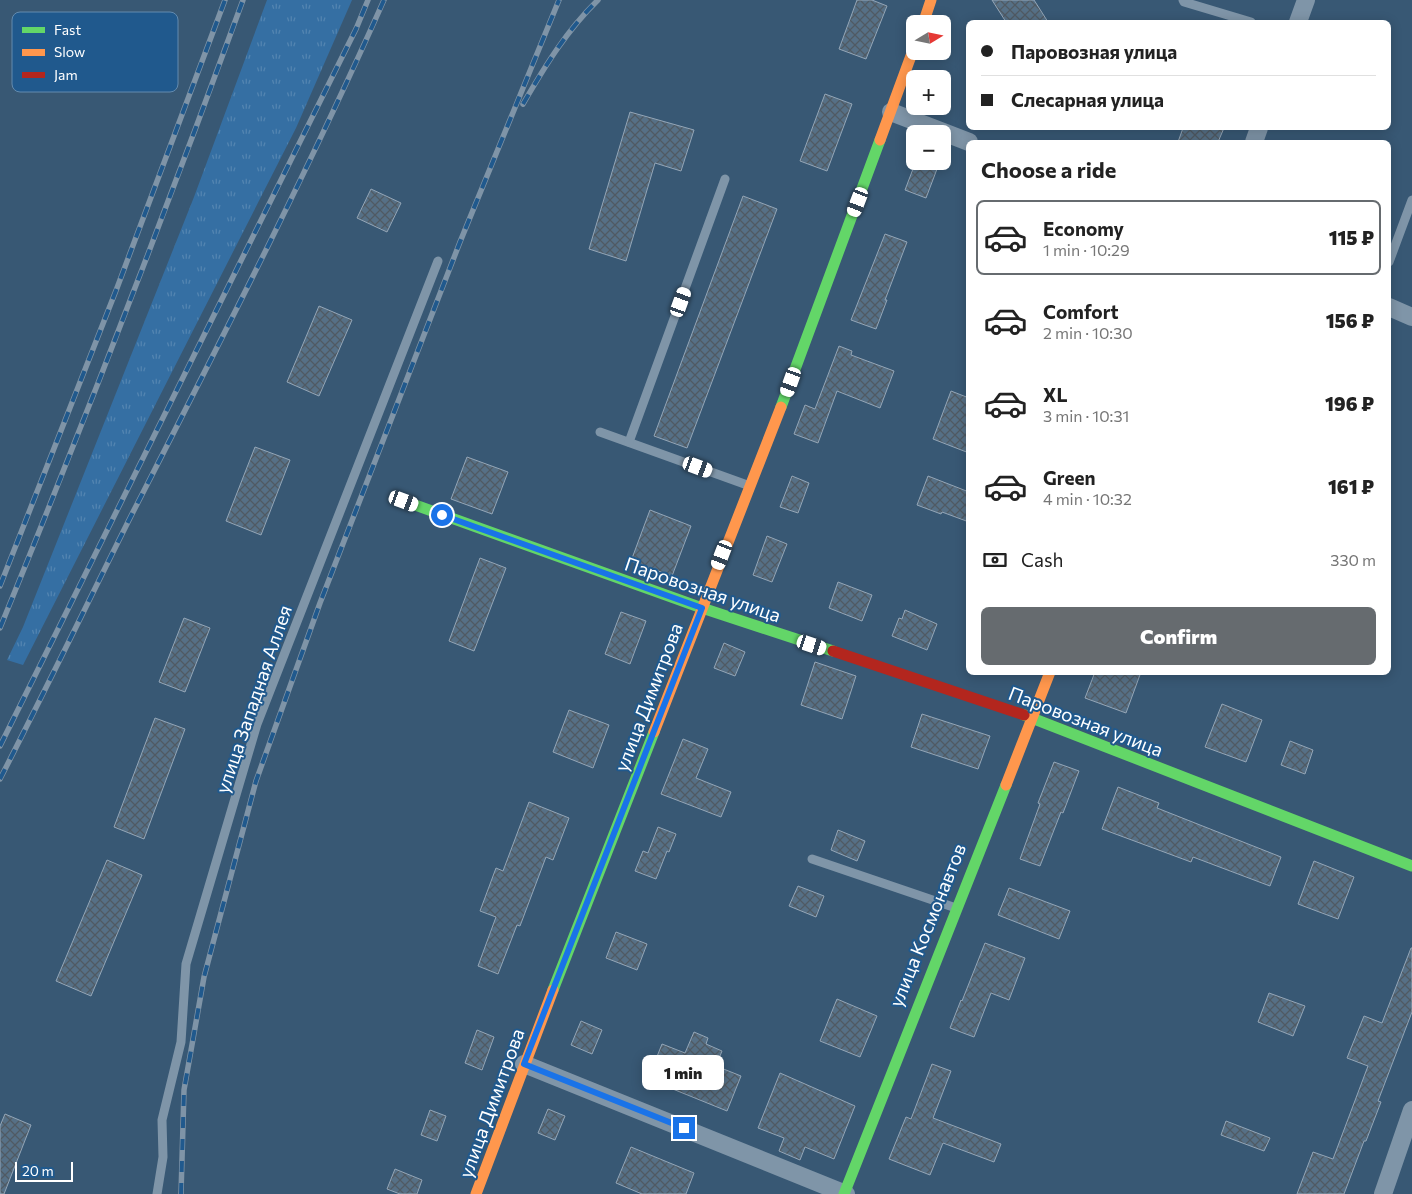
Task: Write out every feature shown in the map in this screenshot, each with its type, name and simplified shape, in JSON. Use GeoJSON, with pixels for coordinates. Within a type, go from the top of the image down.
{"type":"FeatureCollection","features":[{"type":"Feature","properties":{"kind":"street"},"geometry":{"type":"LineString","coordinates":[[926,15],[931,0]]}},
{"type":"Feature","properties":{"kind":"street"},"geometry":{"type":"LineString","coordinates":[[1299,20],[1306,0]]}},
{"type":"Feature","properties":{"kind":"street","name":"улица Димитрова"},"geometry":{"type":"LineString","coordinates":[[476,1194],[524,1064],[784,400],[910,60]]}},
{"type":"Feature","properties":{"kind":"street"},"geometry":{"type":"LineString","coordinates":[[891,112],[966,141]]}},
{"type":"Feature","properties":{"kind":"street"},"geometry":{"type":"LineString","coordinates":[[1391,308],[1412,316]]}},
{"type":"Feature","properties":{"kind":"street","name":"Паровозная улица"},"geometry":{"type":"LineString","coordinates":[[404,501],[702,608],[1033,718],[1412,866]]}},
{"type":"Feature","properties":{"kind":"street","name":"улица Космонавтов"},"geometry":{"type":"LineString","coordinates":[[845,1194],[1049,675]]}},
{"type":"Feature","properties":{"kind":"street"},"geometry":{"type":"LineString","coordinates":[[524,1064],[845,1194]]}},
{"type":"Feature","properties":{"kind":"street"},"geometry":{"type":"LineString","coordinates":[[1383,1194],[1412,1110]]}},
{"type":"Feature","properties":{"kind":"lane"},"geometry":{"type":"LineString","coordinates":[[1183,0],[1184,2],[1245,20]]}},
{"type":"Feature","properties":{"kind":"lane"},"geometry":{"type":"LineString","coordinates":[[629,442],[726,179]]}},
{"type":"Feature","properties":{"kind":"lane"},"geometry":{"type":"LineString","coordinates":[[1391,257],[1412,200]]}},
{"type":"Feature","properties":{"kind":"lane","name":"улица Западная Аллея"},"geometry":{"type":"LineString","coordinates":[[157,1194],[163,1157],[162,1120],[181,1042],[186,964],[257,724],[438,261]]}},
{"type":"Feature","properties":{"kind":"lane"},"geometry":{"type":"LineString","coordinates":[[600,432],[750,486]]}},
{"type":"Feature","properties":{"kind":"lane"},"geometry":{"type":"LineString","coordinates":[[812,859],[957,908]]}},
{"type":"Feature","properties":{"kind":"green space"},"geometry":{"type":"Polygon","coordinates":[[[267,0],[352,0],[296,128],[23,665],[7,660],[23,627],[194,197],[267,0]]]}},
{"type":"Feature","properties":{"kind":"building"},"geometry":{"type":"Polygon","coordinates":[[[857,0],[872,0],[887,6],[866,59],[839,49],[857,0]]]}},
{"type":"Feature","properties":{"kind":"building"},"geometry":{"type":"Polygon","coordinates":[[[992,0],[1034,0],[1047,20],[1005,20],[992,0]]]}},
{"type":"Feature","properties":{"kind":"building"},"geometry":{"type":"Polygon","coordinates":[[[825,94],[852,104],[827,171],[800,161],[825,94]]]}},
{"type":"Feature","properties":{"kind":"building"},"geometry":{"type":"Polygon","coordinates":[[[630,112],[694,130],[681,171],[655,163],[626,261],[589,249],[630,112]]]}},
{"type":"Feature","properties":{"kind":"building"},"geometry":{"type":"Polygon","coordinates":[[[1182,130],[1223,130],[1219,140],[1179,140],[1182,130]]]}},
{"type":"Feature","properties":{"kind":"building"},"geometry":{"type":"Polygon","coordinates":[[[913,170],[937,170],[926,198],[905,190],[913,170]]]}},
{"type":"Feature","properties":{"kind":"building"},"geometry":{"type":"Polygon","coordinates":[[[371,189],[401,203],[387,232],[357,218],[371,189]]]}},
{"type":"Feature","properties":{"kind":"building"},"geometry":{"type":"Polygon","coordinates":[[[743,196],[777,209],[687,448],[654,436],[743,196]]]}},
{"type":"Feature","properties":{"kind":"building"},"geometry":{"type":"Polygon","coordinates":[[[885,234],[907,242],[876,329],[851,320],[885,234]]]}},
{"type":"Feature","properties":{"kind":"building"},"geometry":{"type":"Polygon","coordinates":[[[319,306],[352,320],[319,396],[287,382],[319,306]]]}},
{"type":"Feature","properties":{"kind":"building"},"geometry":{"type":"Polygon","coordinates":[[[839,346],[852,351],[851,355],[894,371],[880,408],[837,391],[818,443],[794,434],[805,405],[815,409],[839,346]]]}},
{"type":"Feature","properties":{"kind":"building"},"geometry":{"type":"Polygon","coordinates":[[[951,391],[966,397],[966,452],[933,439],[951,391]]]}},
{"type":"Feature","properties":{"kind":"building"},"geometry":{"type":"Polygon","coordinates":[[[255,447],[290,460],[261,535],[226,521],[255,447]]]}},
{"type":"Feature","properties":{"kind":"building"},"geometry":{"type":"Polygon","coordinates":[[[467,457],[508,472],[492,514],[451,499],[467,457]]]}},
{"type":"Feature","properties":{"kind":"building"},"geometry":{"type":"Polygon","coordinates":[[[792,476],[809,483],[798,513],[780,507],[792,476]]]}},
{"type":"Feature","properties":{"kind":"building"},"geometry":{"type":"Polygon","coordinates":[[[928,476],[966,491],[966,521],[942,512],[941,514],[917,505],[928,476]]]}},
{"type":"Feature","properties":{"kind":"building"},"geometry":{"type":"Polygon","coordinates":[[[650,510],[691,526],[672,576],[631,561],[650,510]]]}},
{"type":"Feature","properties":{"kind":"building"},"geometry":{"type":"Polygon","coordinates":[[[767,536],[787,544],[772,582],[753,575],[767,536]]]}},
{"type":"Feature","properties":{"kind":"building"},"geometry":{"type":"Polygon","coordinates":[[[480,558],[506,568],[474,651],[449,641],[480,558]]]}},
{"type":"Feature","properties":{"kind":"building"},"geometry":{"type":"Polygon","coordinates":[[[838,582],[872,595],[862,621],[829,608],[838,582]]]}},
{"type":"Feature","properties":{"kind":"building"},"geometry":{"type":"Polygon","coordinates":[[[905,610],[937,624],[927,650],[892,636],[899,618],[902,619],[905,610]]]}},
{"type":"Feature","properties":{"kind":"building"},"geometry":{"type":"Polygon","coordinates":[[[621,612],[646,621],[630,664],[605,654],[621,612]]]}},
{"type":"Feature","properties":{"kind":"building"},"geometry":{"type":"Polygon","coordinates":[[[184,618],[210,628],[185,692],[159,682],[184,618]]]}},
{"type":"Feature","properties":{"kind":"building"},"geometry":{"type":"Polygon","coordinates":[[[724,643],[745,652],[735,676],[714,668],[724,643]]]}},
{"type":"Feature","properties":{"kind":"building"},"geometry":{"type":"Polygon","coordinates":[[[815,662],[856,676],[842,719],[801,705],[815,662]]]}},
{"type":"Feature","properties":{"kind":"building"},"geometry":{"type":"Polygon","coordinates":[[[1094,675],[1140,675],[1126,713],[1085,698],[1094,675]]]}},
{"type":"Feature","properties":{"kind":"building"},"geometry":{"type":"Polygon","coordinates":[[[1222,704],[1262,720],[1246,762],[1205,747],[1222,704]]]}},
{"type":"Feature","properties":{"kind":"building"},"geometry":{"type":"Polygon","coordinates":[[[569,710],[609,725],[593,768],[553,752],[569,710]]]}},
{"type":"Feature","properties":{"kind":"building"},"geometry":{"type":"Polygon","coordinates":[[[922,714],[990,736],[978,769],[911,747],[922,714]]]}},
{"type":"Feature","properties":{"kind":"building"},"geometry":{"type":"Polygon","coordinates":[[[155,718],[185,729],[144,839],[114,827],[155,718]]]}},
{"type":"Feature","properties":{"kind":"building"},"geometry":{"type":"Polygon","coordinates":[[[683,739],[708,749],[696,778],[731,792],[721,817],[661,794],[683,739]]]}},
{"type":"Feature","properties":{"kind":"building"},"geometry":{"type":"Polygon","coordinates":[[[1290,741],[1313,750],[1305,774],[1281,765],[1290,741]]]}},
{"type":"Feature","properties":{"kind":"building"},"geometry":{"type":"Polygon","coordinates":[[[1054,762],[1079,771],[1040,866],[1020,859],[1040,804],[1038,803],[1054,762]]]}},
{"type":"Feature","properties":{"kind":"building"},"geometry":{"type":"Polygon","coordinates":[[[1118,787],[1159,803],[1157,808],[1281,857],[1270,886],[1193,857],[1191,862],[1102,829],[1118,787]]]}},
{"type":"Feature","properties":{"kind":"building"},"geometry":{"type":"Polygon","coordinates":[[[529,802],[569,818],[553,860],[546,857],[520,926],[517,925],[498,974],[478,966],[496,917],[480,911],[496,868],[503,871],[529,802]]]}},
{"type":"Feature","properties":{"kind":"building"},"geometry":{"type":"Polygon","coordinates":[[[658,827],[676,834],[656,879],[635,871],[643,851],[648,853],[658,827]]]}},
{"type":"Feature","properties":{"kind":"building"},"geometry":{"type":"Polygon","coordinates":[[[838,830],[865,841],[857,861],[831,850],[838,830]]]}},
{"type":"Feature","properties":{"kind":"building"},"geometry":{"type":"Polygon","coordinates":[[[107,860],[142,875],[91,996],[56,981],[107,860]]]}},
{"type":"Feature","properties":{"kind":"building"},"geometry":{"type":"Polygon","coordinates":[[[1314,861],[1354,877],[1338,919],[1298,904],[1314,861]]]}},
{"type":"Feature","properties":{"kind":"building"},"geometry":{"type":"Polygon","coordinates":[[[798,886],[824,896],[816,917],[789,906],[798,886]]]}},
{"type":"Feature","properties":{"kind":"building"},"geometry":{"type":"Polygon","coordinates":[[[1009,888],[1070,911],[1059,939],[998,915],[1009,888]]]}},
{"type":"Feature","properties":{"kind":"building"},"geometry":{"type":"Polygon","coordinates":[[[616,932],[647,944],[637,970],[606,958],[616,932]]]}},
{"type":"Feature","properties":{"kind":"building"},"geometry":{"type":"Polygon","coordinates":[[[985,943],[1025,958],[1009,1000],[991,993],[974,1037],[950,1028],[985,943]]]}},
{"type":"Feature","properties":{"kind":"building"},"geometry":{"type":"Polygon","coordinates":[[[1411,948],[1412,1012],[1378,1101],[1381,1102],[1344,1194],[1297,1194],[1313,1152],[1333,1159],[1368,1066],[1347,1058],[1364,1016],[1382,1023],[1411,948]]]}},
{"type":"Feature","properties":{"kind":"building"},"geometry":{"type":"Polygon","coordinates":[[[1269,993],[1305,1006],[1293,1036],[1258,1022],[1269,993]]]}},
{"type":"Feature","properties":{"kind":"building"},"geometry":{"type":"Polygon","coordinates":[[[837,999],[877,1016],[860,1057],[820,1041],[837,999]]]}},
{"type":"Feature","properties":{"kind":"building"},"geometry":{"type":"Polygon","coordinates":[[[581,1021],[602,1030],[592,1054],[571,1045],[581,1021]]]}},
{"type":"Feature","properties":{"kind":"building"},"geometry":{"type":"Polygon","coordinates":[[[477,1030],[494,1037],[482,1070],[465,1063],[477,1030]]]}},
{"type":"Feature","properties":{"kind":"building"},"geometry":{"type":"Polygon","coordinates":[[[694,1032],[708,1038],[706,1044],[722,1051],[716,1066],[741,1076],[727,1111],[648,1079],[662,1044],[685,1053],[694,1032]]]}},
{"type":"Feature","properties":{"kind":"building"},"geometry":{"type":"Polygon","coordinates":[[[932,1064],[951,1071],[933,1118],[1001,1144],[994,1162],[943,1143],[930,1175],[889,1159],[906,1117],[911,1119],[932,1064]]]}},
{"type":"Feature","properties":{"kind":"building"},"geometry":{"type":"Polygon","coordinates":[[[780,1073],[855,1106],[834,1159],[805,1147],[800,1160],[779,1151],[784,1138],[758,1128],[780,1073]]]}},
{"type":"Feature","properties":{"kind":"building"},"geometry":{"type":"Polygon","coordinates":[[[548,1109],[565,1116],[555,1140],[538,1133],[548,1109]]]}},
{"type":"Feature","properties":{"kind":"building"},"geometry":{"type":"Polygon","coordinates":[[[430,1110],[446,1116],[437,1141],[421,1135],[430,1110]]]}},
{"type":"Feature","properties":{"kind":"building"},"geometry":{"type":"Polygon","coordinates":[[[5,1114],[31,1125],[4,1194],[0,1194],[0,1126],[5,1114]]]}},
{"type":"Feature","properties":{"kind":"building"},"geometry":{"type":"Polygon","coordinates":[[[1226,1121],[1270,1138],[1264,1151],[1221,1135],[1226,1121]]]}},
{"type":"Feature","properties":{"kind":"building"},"geometry":{"type":"Polygon","coordinates":[[[631,1147],[694,1173],[686,1194],[642,1194],[616,1183],[631,1147]]]}},
{"type":"Feature","properties":{"kind":"building"},"geometry":{"type":"Polygon","coordinates":[[[395,1169],[422,1180],[417,1194],[400,1194],[387,1189],[395,1169]]]}},
{"type":"Feature","properties":{"kind":"railway"},"geometry":{"type":"LineString","coordinates":[[0,586],[117,288],[225,0]]}},
{"type":"Feature","properties":{"kind":"railway"},"geometry":{"type":"LineString","coordinates":[[0,628],[125,315],[243,0]]}},
{"type":"Feature","properties":{"kind":"railway"},"geometry":{"type":"LineString","coordinates":[[0,746],[356,29],[368,0]]}},
{"type":"Feature","properties":{"kind":"railway"},"geometry":{"type":"LineString","coordinates":[[0,779],[262,258],[355,65],[384,0]]}},
{"type":"Feature","properties":{"kind":"railway"},"geometry":{"type":"LineString","coordinates":[[181,1194],[184,1090],[204,977],[256,781],[320,603],[460,242],[559,0]]}},
{"type":"Feature","properties":{"kind":"railway"},"geometry":{"type":"LineString","coordinates":[[523,104],[566,36],[598,0]]}},
{"type":"Feature","properties":{"kind":"traffic: fast"},"geometry":{"type":"LineString","coordinates":[[781,407],[880,140]]}},
{"type":"Feature","properties":{"kind":"traffic: fast"},"geometry":{"type":"LineString","coordinates":[[404,501],[702,608],[833,651]]}},
{"type":"Feature","properties":{"kind":"traffic: fast"},"geometry":{"type":"LineString","coordinates":[[1024,715],[1412,866]]}},
{"type":"Feature","properties":{"kind":"traffic: fast"},"geometry":{"type":"LineString","coordinates":[[553,990],[654,732]]}},
{"type":"Feature","properties":{"kind":"traffic: fast"},"geometry":{"type":"LineString","coordinates":[[844,1194],[1006,785]]}},
{"type":"Feature","properties":{"kind":"traffic: slow"},"geometry":{"type":"LineString","coordinates":[[926,15],[931,0]]}},
{"type":"Feature","properties":{"kind":"traffic: slow"},"geometry":{"type":"LineString","coordinates":[[880,140],[909,60]]}},
{"type":"Feature","properties":{"kind":"traffic: slow"},"geometry":{"type":"LineString","coordinates":[[654,732],[781,407]]}},
{"type":"Feature","properties":{"kind":"traffic: slow"},"geometry":{"type":"LineString","coordinates":[[1006,785],[1049,675]]}},
{"type":"Feature","properties":{"kind":"traffic: slow"},"geometry":{"type":"LineString","coordinates":[[476,1194],[553,990]]}},
{"type":"Feature","properties":{"kind":"traffic: jam"},"geometry":{"type":"LineString","coordinates":[[833,651],[1024,715]]}},
{"type":"Feature","properties":{"kind":"route"},"geometry":{"type":"LineString","coordinates":[[442,515],[702,608],[524,1064],[684,1128]]}}]}
